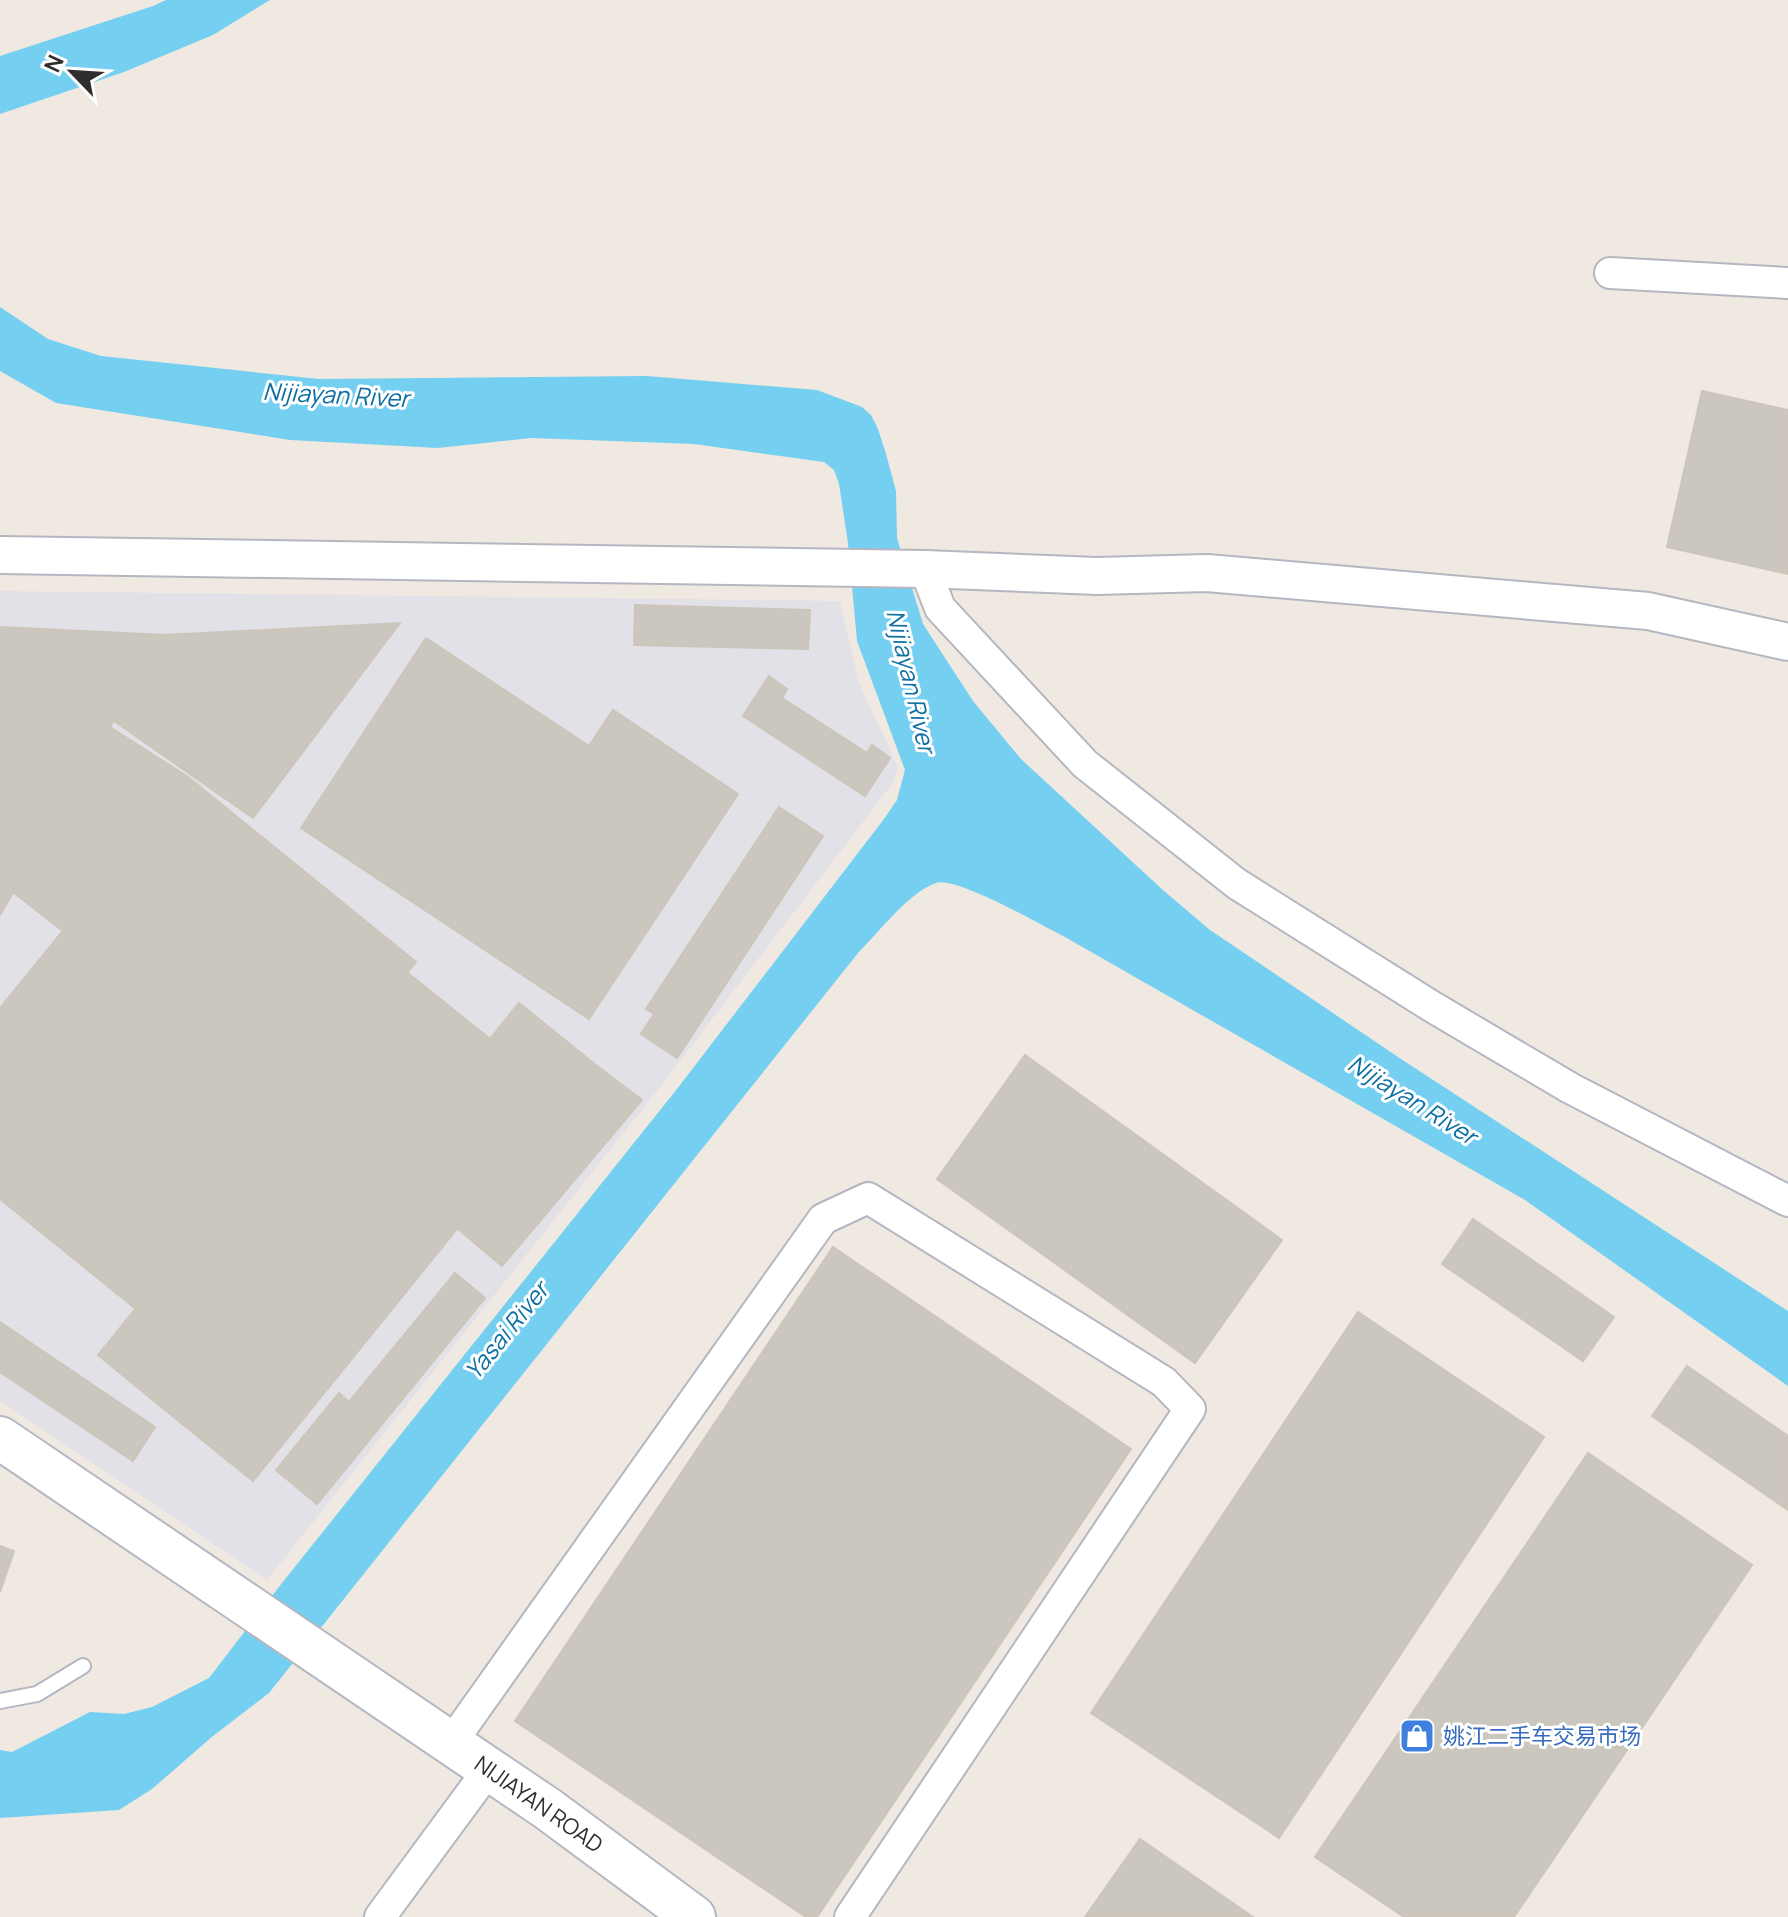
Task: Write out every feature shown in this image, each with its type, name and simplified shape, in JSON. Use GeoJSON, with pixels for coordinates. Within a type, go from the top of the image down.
{"type":"FeatureCollection","features":[{"type":"Feature","properties":{"kind":"main road","name":"NIJIAYAN ROAD"},"geometry":{"type":"LineString","coordinates":[[0,1438],[548,1809],[694,1917]]}},
{"type":"Feature","properties":{"kind":"street"},"geometry":{"type":"LineString","coordinates":[[1610,273],[1788,283]]}},
{"type":"Feature","properties":{"kind":"street"},"geometry":{"type":"LineString","coordinates":[[0,555],[924,569],[1097,576],[1223,574],[1648,611],[1788,642]]}},
{"type":"Feature","properties":{"kind":"street"},"geometry":{"type":"LineString","coordinates":[[924,569],[940,608],[1085,764],[1237,884],[1431,1006],[1570,1088],[1788,1201]]}},
{"type":"Feature","properties":{"kind":"street"},"geometry":{"type":"LineString","coordinates":[[451,1743],[823,1219],[868,1198],[1164,1382],[1190,1409],[850,1917]]}},
{"type":"Feature","properties":{"kind":"street"},"geometry":{"type":"LineString","coordinates":[[380,1917],[489,1769]]}},
{"type":"Feature","properties":{"kind":"lane"},"geometry":{"type":"LineString","coordinates":[[0,1701],[37,1694],[83,1666]]}},
{"type":"Feature","properties":{"kind":"shaded area"},"geometry":{"type":"Polygon","coordinates":[[[0,591],[840,601],[859,683],[898,767],[892,784],[664,1082],[267,1580],[0,1401],[0,591]]]}},
{"type":"Feature","properties":{"kind":"water"},"geometry":{"type":"Polygon","coordinates":[[[166,0],[270,0],[213,35],[124,72],[0,114],[0,56],[166,0]]]}},
{"type":"Feature","properties":{"kind":"water"},"geometry":{"type":"Polygon","coordinates":[[[0,307],[48,339],[101,356],[319,379],[647,376],[817,390],[862,407],[871,415],[886,454],[896,491],[897,538],[923,624],[973,701],[1021,759],[1210,930],[1401,1059],[1788,1311],[1788,1386],[1525,1200],[1065,937],[980,894],[946,883],[936,883],[915,895],[858,953],[269,1693],[152,1789],[119,1810],[0,1818],[0,1750],[12,1752],[90,1712],[124,1714],[152,1707],[209,1678],[677,1089],[884,819],[897,800],[905,770],[857,641],[839,484],[834,470],[824,462],[694,444],[531,438],[438,448],[290,440],[56,403],[0,371],[0,307]]]}},
{"type":"Feature","properties":{"kind":"building"},"geometry":{"type":"Polygon","coordinates":[[[1702,391],[1788,410],[1788,574],[1667,547],[1702,391]]]}},
{"type":"Feature","properties":{"kind":"building"},"geometry":{"type":"Polygon","coordinates":[[[635,605],[810,610],[808,649],[634,645],[635,605]]]}},
{"type":"Feature","properties":{"kind":"building"},"geometry":{"type":"Polygon","coordinates":[[[400,623],[253,818],[114,721],[164,635],[400,623]]]}},
{"type":"Feature","properties":{"kind":"building"},"geometry":{"type":"Polygon","coordinates":[[[0,627],[164,635],[0,915],[0,627]]]}},
{"type":"Feature","properties":{"kind":"building"},"geometry":{"type":"Polygon","coordinates":[[[426,638],[589,746],[613,710],[738,794],[589,1019],[301,828],[426,638]]]}},
{"type":"Feature","properties":{"kind":"building"},"geometry":{"type":"Polygon","coordinates":[[[769,676],[787,689],[782,698],[867,753],[872,745],[890,758],[865,796],[743,716],[769,676]]]}},
{"type":"Feature","properties":{"kind":"building"},"geometry":{"type":"Polygon","coordinates":[[[110,727],[188,777],[63,931],[13,892],[110,727]]]}},
{"type":"Feature","properties":{"kind":"building"},"geometry":{"type":"Polygon","coordinates":[[[188,777],[416,962],[136,1309],[0,1199],[0,1008],[188,777]]]}},
{"type":"Feature","properties":{"kind":"building"},"geometry":{"type":"Polygon","coordinates":[[[779,807],[823,836],[677,1058],[641,1034],[654,1014],[646,1009],[779,807]]]}},
{"type":"Feature","properties":{"kind":"building"},"geometry":{"type":"Polygon","coordinates":[[[408,973],[490,1039],[180,1422],[98,1355],[408,973]]]}},
{"type":"Feature","properties":{"kind":"building"},"geometry":{"type":"Polygon","coordinates":[[[519,1003],[592,1062],[253,1481],[180,1422],[519,1003]]]}},
{"type":"Feature","properties":{"kind":"building"},"geometry":{"type":"Polygon","coordinates":[[[1025,1055],[1282,1240],[1195,1363],[937,1179],[1025,1055]]]}},
{"type":"Feature","properties":{"kind":"building"},"geometry":{"type":"Polygon","coordinates":[[[592,1062],[642,1100],[502,1266],[457,1228],[592,1062]]]}},
{"type":"Feature","properties":{"kind":"building"},"geometry":{"type":"Polygon","coordinates":[[[1473,1219],[1614,1317],[1583,1361],[1442,1264],[1473,1219]]]}},
{"type":"Feature","properties":{"kind":"building"},"geometry":{"type":"Polygon","coordinates":[[[833,1247],[1131,1449],[817,1917],[806,1917],[515,1721],[833,1247]]]}},
{"type":"Feature","properties":{"kind":"building"},"geometry":{"type":"Polygon","coordinates":[[[455,1273],[485,1298],[317,1504],[276,1470],[339,1393],[349,1402],[455,1273]]]}},
{"type":"Feature","properties":{"kind":"building"},"geometry":{"type":"Polygon","coordinates":[[[1358,1312],[1544,1437],[1279,1838],[1091,1713],[1358,1312]]]}},
{"type":"Feature","properties":{"kind":"building"},"geometry":{"type":"Polygon","coordinates":[[[0,1322],[155,1427],[133,1461],[0,1372],[0,1322]]]}},
{"type":"Feature","properties":{"kind":"building"},"geometry":{"type":"Polygon","coordinates":[[[1687,1366],[1788,1436],[1788,1510],[1652,1416],[1687,1366]]]}},
{"type":"Feature","properties":{"kind":"building"},"geometry":{"type":"Polygon","coordinates":[[[1588,1453],[1752,1565],[1514,1917],[1404,1917],[1315,1857],[1588,1453]]]}},
{"type":"Feature","properties":{"kind":"building"},"geometry":{"type":"Polygon","coordinates":[[[0,1546],[14,1551],[0,1592],[0,1546]]]}},
{"type":"Feature","properties":{"kind":"building"},"geometry":{"type":"Polygon","coordinates":[[[1140,1839],[1253,1917],[1085,1917],[1140,1839]]]}},
{"type":"Feature","properties":{"kind":"place","name":"姚江二手车交易市场"},"geometry":{"type":"Point","coordinates":[1417,1736]}},
{"type":"Feature","properties":{"kind":"water label","name":"Nijiayan River"},"geometry":{"type":"Point","coordinates":[336,394]}},
{"type":"Feature","properties":{"kind":"water label","name":"Nijiayan River"},"geometry":{"type":"Point","coordinates":[912,681]}},
{"type":"Feature","properties":{"kind":"water label","name":"Nijiayan River"},"geometry":{"type":"Point","coordinates":[1413,1099]}},
{"type":"Feature","properties":{"kind":"water label","name":"Yasai River"},"geometry":{"type":"Point","coordinates":[506,1330]}}]}
